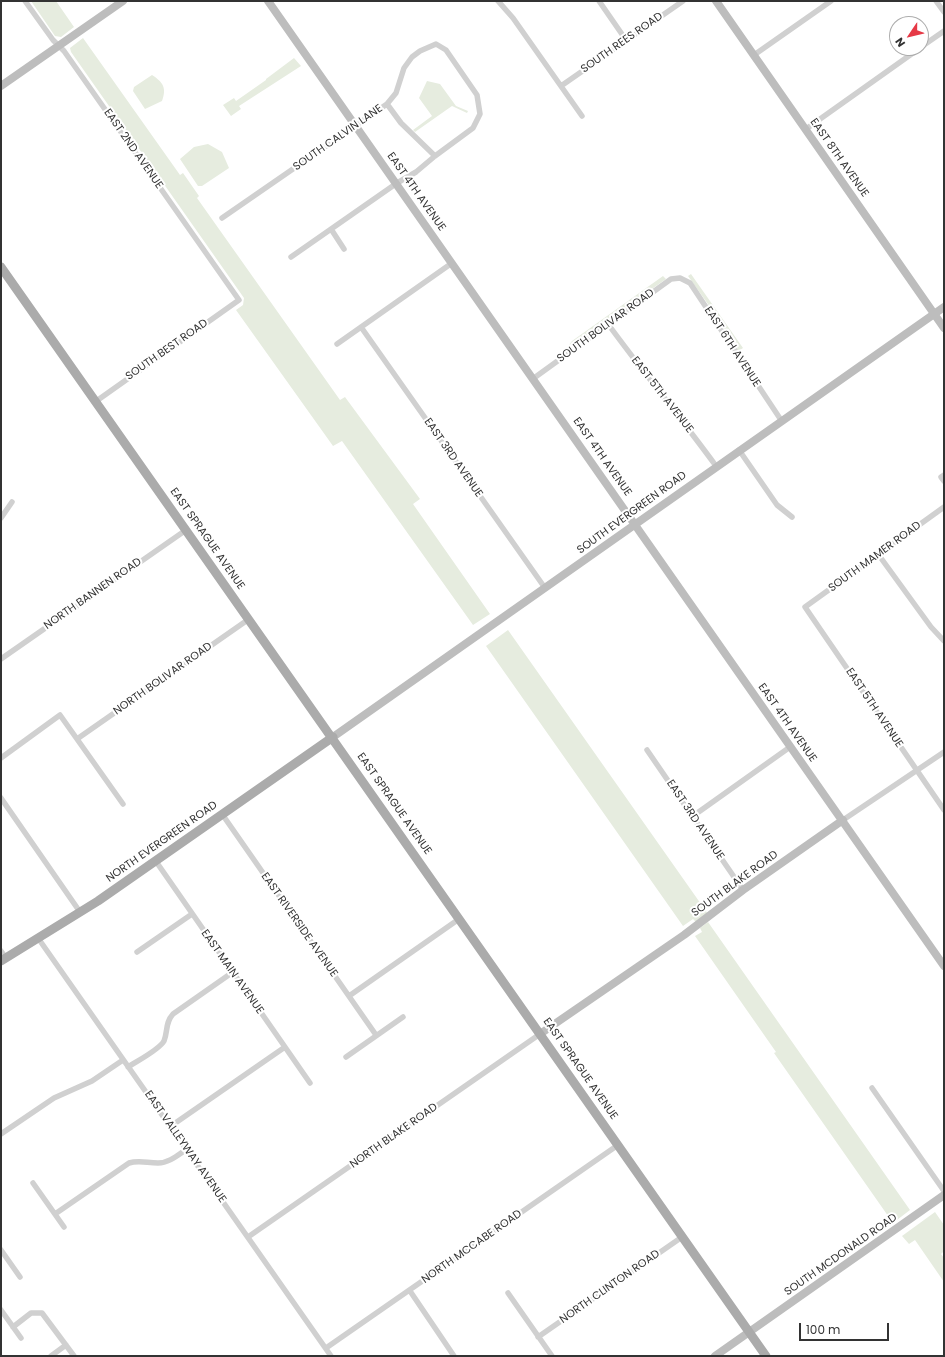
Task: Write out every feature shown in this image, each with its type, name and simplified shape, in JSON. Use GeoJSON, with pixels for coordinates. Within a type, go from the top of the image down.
{"type":"FeatureCollection","features":[{"type":"Feature","properties":{"kind":"main road","name":"EAST SPRAGUE AVENUE"},"geometry":{"type":"LineString","coordinates":[[1,267],[333,737],[766,1356]]}},
{"type":"Feature","properties":{"kind":"main road","name":"NORTH EVERGREEN ROAD"},"geometry":{"type":"LineString","coordinates":[[3,957],[38,938],[80,912],[333,737]]}},
{"type":"Feature","properties":{"kind":"street","name":"EAST 2ND AVENUE"},"geometry":{"type":"LineString","coordinates":[[25,1],[239,300]]}},
{"type":"Feature","properties":{"kind":"street"},"geometry":{"type":"LineString","coordinates":[[1,86],[123,1]]}},
{"type":"Feature","properties":{"kind":"street","name":"EAST 4TH AVENUE"},"geometry":{"type":"LineString","coordinates":[[268,1],[534,378],[944,966]]}},
{"type":"Feature","properties":{"kind":"street"},"geometry":{"type":"LineString","coordinates":[[498,1],[513,18],[582,116]]}},
{"type":"Feature","properties":{"kind":"street"},"geometry":{"type":"LineString","coordinates":[[599,1],[626,40]]}},
{"type":"Feature","properties":{"kind":"street","name":"SOUTH REES ROAD"},"geometry":{"type":"LineString","coordinates":[[561,86],[683,1]]}},
{"type":"Feature","properties":{"kind":"street","name":"EAST 8TH AVENUE"},"geometry":{"type":"LineString","coordinates":[[716,1],[944,328]]}},
{"type":"Feature","properties":{"kind":"street"},"geometry":{"type":"LineString","coordinates":[[754,55],[831,1]]}},
{"type":"Feature","properties":{"kind":"street"},"geometry":{"type":"LineString","coordinates":[[936,1],[944,12]]}},
{"type":"Feature","properties":{"kind":"street"},"geometry":{"type":"LineString","coordinates":[[929,42],[944,31]]}},
{"type":"Feature","properties":{"kind":"street","name":"SOUTH CALVIN LANE"},"geometry":{"type":"LineString","coordinates":[[222,218],[387,104],[396,93],[404,68],[412,57],[436,44],[446,50],[477,96],[480,114],[473,128],[435,156]]}},
{"type":"Feature","properties":{"kind":"street"},"geometry":{"type":"LineString","coordinates":[[806,129],[910,56]]}},
{"type":"Feature","properties":{"kind":"street"},"geometry":{"type":"LineString","coordinates":[[291,257],[397,183],[425,166],[435,156],[400,123],[387,104]]}},
{"type":"Feature","properties":{"kind":"street"},"geometry":{"type":"LineString","coordinates":[[331,229],[344,249]]}},
{"type":"Feature","properties":{"kind":"street"},"geometry":{"type":"LineString","coordinates":[[337,344],[452,263]]}},
{"type":"Feature","properties":{"kind":"street","name":"SOUTH BOLIVAR ROAD"},"geometry":{"type":"LineString","coordinates":[[534,378],[671,279],[680,278]]}},
{"type":"Feature","properties":{"kind":"street","name":"EAST 6TH AVENUE"},"geometry":{"type":"LineString","coordinates":[[680,278],[690,283],[735,353],[781,420]]}},
{"type":"Feature","properties":{"kind":"street","name":"SOUTH BEST ROAD"},"geometry":{"type":"LineString","coordinates":[[95,402],[239,300]]}},
{"type":"Feature","properties":{"kind":"street","name":"SOUTH EVERGREEN ROAD"},"geometry":{"type":"LineString","coordinates":[[333,737],[636,524],[738,450],[944,307]]}},
{"type":"Feature","properties":{"kind":"street","name":"EAST 5TH AVENUE"},"geometry":{"type":"LineString","coordinates":[[608,324],[678,414],[716,466]]}},
{"type":"Feature","properties":{"kind":"street","name":"EAST 3RD AVENUE"},"geometry":{"type":"LineString","coordinates":[[361,327],[545,588]]}},
{"type":"Feature","properties":{"kind":"street"},"geometry":{"type":"LineString","coordinates":[[738,450],[777,505],[792,517]]}},
{"type":"Feature","properties":{"kind":"street"},"geometry":{"type":"LineString","coordinates":[[944,475],[941,477],[944,481]]}},
{"type":"Feature","properties":{"kind":"street"},"geometry":{"type":"LineString","coordinates":[[1,518],[12,502]]}},
{"type":"Feature","properties":{"kind":"street","name":"SOUTH MAMER ROAD"},"geometry":{"type":"LineString","coordinates":[[805,607],[944,507]]}},
{"type":"Feature","properties":{"kind":"street","name":"NORTH BANNEN ROAD"},"geometry":{"type":"LineString","coordinates":[[1,659],[186,530]]}},
{"type":"Feature","properties":{"kind":"street"},"geometry":{"type":"LineString","coordinates":[[878,554],[931,627],[944,641]]}},
{"type":"Feature","properties":{"kind":"street","name":"EAST 5TH AVENUE"},"geometry":{"type":"LineString","coordinates":[[805,607],[944,810]]}},
{"type":"Feature","properties":{"kind":"street","name":"NORTH BOLIVAR ROAD"},"geometry":{"type":"LineString","coordinates":[[77,739],[249,619]]}},
{"type":"Feature","properties":{"kind":"street"},"geometry":{"type":"LineString","coordinates":[[1,758],[60,715],[123,804]]}},
{"type":"Feature","properties":{"kind":"street"},"geometry":{"type":"LineString","coordinates":[[693,816],[790,747]]}},
{"type":"Feature","properties":{"kind":"street","name":"EAST 3RD AVENUE"},"geometry":{"type":"LineString","coordinates":[[647,750],[743,890]]}},
{"type":"Feature","properties":{"kind":"street","name":"SOUTH BLAKE ROAD"},"geometry":{"type":"LineString","coordinates":[[540,1034],[690,930],[743,890],[843,820],[944,752]]}},
{"type":"Feature","properties":{"kind":"street"},"geometry":{"type":"LineString","coordinates":[[1,798],[80,912]]}},
{"type":"Feature","properties":{"kind":"street","name":"EAST RIVERSIDE AVENUE"},"geometry":{"type":"LineString","coordinates":[[222,814],[376,1035]]}},
{"type":"Feature","properties":{"kind":"street","name":"EAST MAIN AVENUE"},"geometry":{"type":"LineString","coordinates":[[155,860],[310,1083]]}},
{"type":"Feature","properties":{"kind":"street"},"geometry":{"type":"LineString","coordinates":[[137,952],[192,914]]}},
{"type":"Feature","properties":{"kind":"street"},"geometry":{"type":"LineString","coordinates":[[349,996],[459,919]]}},
{"type":"Feature","properties":{"kind":"street","name":"EAST VALLEYWAY AVENUE"},"geometry":{"type":"LineString","coordinates":[[38,938],[331,1356]]}},
{"type":"Feature","properties":{"kind":"street"},"geometry":{"type":"LineString","coordinates":[[128,1067],[160,1045],[165,1036],[166,1024],[173,1014],[233,972]]}},
{"type":"Feature","properties":{"kind":"street"},"geometry":{"type":"LineString","coordinates":[[346,1057],[403,1017]]}},
{"type":"Feature","properties":{"kind":"street","name":"NORTH BLAKE ROAD"},"geometry":{"type":"LineString","coordinates":[[248,1237],[540,1034]]}},
{"type":"Feature","properties":{"kind":"street"},"geometry":{"type":"LineString","coordinates":[[171,1126],[285,1047]]}},
{"type":"Feature","properties":{"kind":"street"},"geometry":{"type":"LineString","coordinates":[[1,1134],[54,1098],[92,1081],[124,1060]]}},
{"type":"Feature","properties":{"kind":"street"},"geometry":{"type":"LineString","coordinates":[[872,1088],[944,1192]]}},
{"type":"Feature","properties":{"kind":"street","name":"NORTH MCCABE ROAD"},"geometry":{"type":"LineString","coordinates":[[326,1348],[618,1145]]}},
{"type":"Feature","properties":{"kind":"street"},"geometry":{"type":"LineString","coordinates":[[55,1214],[129,1163],[137,1161],[159,1163],[170,1160],[187,1149]]}},
{"type":"Feature","properties":{"kind":"street"},"geometry":{"type":"LineString","coordinates":[[33,1183],[64,1227]]}},
{"type":"Feature","properties":{"kind":"street","name":"SOUTH MCDONALD ROAD"},"geometry":{"type":"LineString","coordinates":[[715,1356],[944,1195]]}},
{"type":"Feature","properties":{"kind":"street","name":"NORTH CLINTON ROAD"},"geometry":{"type":"LineString","coordinates":[[538,1337],[682,1236]]}},
{"type":"Feature","properties":{"kind":"street"},"geometry":{"type":"LineString","coordinates":[[1,1250],[20,1277]]}},
{"type":"Feature","properties":{"kind":"street"},"geometry":{"type":"LineString","coordinates":[[410,1291],[454,1356]]}},
{"type":"Feature","properties":{"kind":"street"},"geometry":{"type":"LineString","coordinates":[[508,1293],[552,1356]]}},
{"type":"Feature","properties":{"kind":"street"},"geometry":{"type":"LineString","coordinates":[[1,1310],[21,1338]]}},
{"type":"Feature","properties":{"kind":"street"},"geometry":{"type":"LineString","coordinates":[[13,1327],[31,1313],[42,1313],[74,1356]]}},
{"type":"Feature","properties":{"kind":"street"},"geometry":{"type":"LineString","coordinates":[[51,1356],[66,1345]]}},
{"type":"Feature","properties":{"kind":"shaded area"},"geometry":{"type":"Polygon","coordinates":[[[31,1],[56,1],[74,27],[61,37],[55,36],[31,1]]]}},
{"type":"Feature","properties":{"kind":"shaded area"},"geometry":{"type":"Polygon","coordinates":[[[83,38],[180,175],[183,173],[199,196],[197,198],[340,400],[345,397],[420,499],[413,504],[490,614],[473,625],[342,441],[333,446],[236,310],[243,305],[244,298],[71,52],[70,48],[83,38]]]}},
{"type":"Feature","properties":{"kind":"shaded area"},"geometry":{"type":"Polygon","coordinates":[[[294,58],[301,66],[239,106],[241,109],[231,116],[223,105],[234,98],[236,101],[294,58]]]}},
{"type":"Feature","properties":{"kind":"shaded area"},"geometry":{"type":"Polygon","coordinates":[[[152,75],[159,80],[163,86],[164,92],[162,101],[145,109],[133,91],[134,87],[152,75]]]}},
{"type":"Feature","properties":{"kind":"shaded area"},"geometry":{"type":"Polygon","coordinates":[[[427,81],[440,84],[456,106],[468,111],[467,113],[452,106],[415,132],[413,130],[432,116],[419,98],[427,81]]]}},
{"type":"Feature","properties":{"kind":"shaded area"},"geometry":{"type":"Polygon","coordinates":[[[208,144],[222,152],[229,168],[202,186],[198,186],[180,159],[194,147],[208,144]]]}},
{"type":"Feature","properties":{"kind":"shaded area"},"geometry":{"type":"Polygon","coordinates":[[[691,274],[743,348],[737,352],[710,307],[688,276],[691,274]]]}},
{"type":"Feature","properties":{"kind":"shaded area"},"geometry":{"type":"Polygon","coordinates":[[[663,276],[666,279],[595,329],[558,359],[572,341],[663,276]]]}},
{"type":"Feature","properties":{"kind":"shaded area"},"geometry":{"type":"Polygon","coordinates":[[[508,630],[708,914],[696,922],[693,919],[683,926],[486,646],[508,630]]]}},
{"type":"Feature","properties":{"kind":"shaded area"},"geometry":{"type":"Polygon","coordinates":[[[708,922],[910,1210],[893,1223],[774,1053],[776,1052],[695,936],[702,932],[700,928],[708,922]]]}},
{"type":"Feature","properties":{"kind":"shaded area"},"geometry":{"type":"Polygon","coordinates":[[[935,1212],[944,1225],[944,1251],[941,1254],[944,1258],[944,1282],[915,1240],[909,1244],[902,1236],[935,1212]]]}}]}
